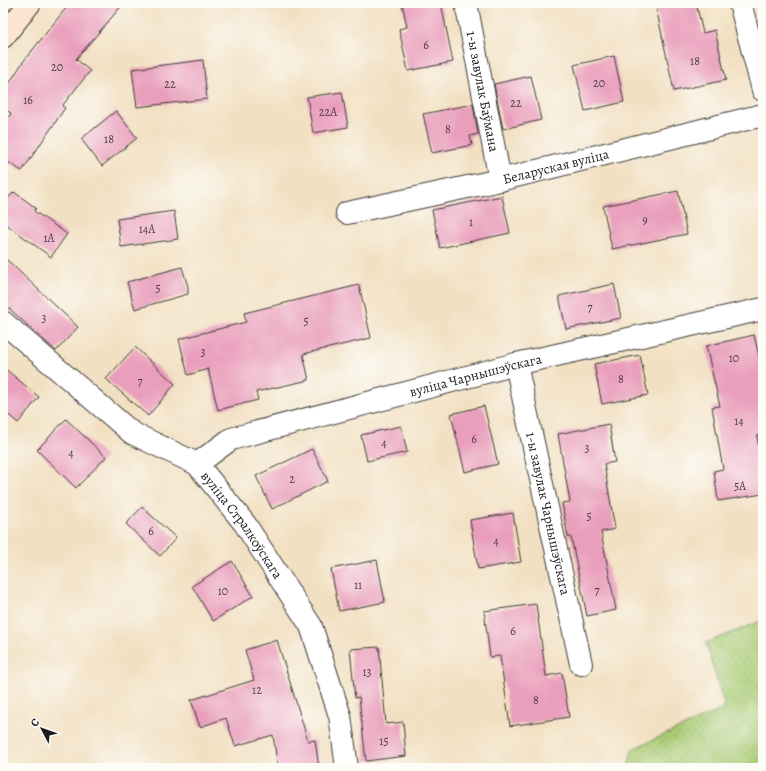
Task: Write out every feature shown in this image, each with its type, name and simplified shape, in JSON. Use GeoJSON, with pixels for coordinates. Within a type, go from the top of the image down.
{"type":"FeatureCollection","features":[{"type":"Feature","properties":{"kind":"main road"},"geometry":{"type":"LineString","coordinates":[[3,37],[30,3]]}},
{"type":"Feature","properties":{"kind":"street","name":"1-ы завулак Баўмана"},"geometry":{"type":"LineString","coordinates":[[466,3],[500,180]]}},
{"type":"Feature","properties":{"kind":"street"},"geometry":{"type":"LineString","coordinates":[[740,3],[763,90]]}},
{"type":"Feature","properties":{"kind":"street","name":"Беларуская вуліца"},"geometry":{"type":"LineString","coordinates":[[348,212],[500,180],[763,115]]}},
{"type":"Feature","properties":{"kind":"street","name":"вуліца Чарнышэўскага"},"geometry":{"type":"LineString","coordinates":[[197,464],[231,439],[516,364],[763,309]]}},
{"type":"Feature","properties":{"kind":"street","name":"вуліца Стралкоўскага"},"geometry":{"type":"LineString","coordinates":[[3,322],[132,433],[197,464],[245,524],[311,626],[340,716],[347,768]]}},
{"type":"Feature","properties":{"kind":"street","name":"1-ы завулак Чарнышэўскага"},"geometry":{"type":"LineString","coordinates":[[516,364],[581,664]]}},
{"type":"Feature","properties":{"kind":"green space"},"geometry":{"type":"Polygon","coordinates":[[[763,620],[763,768],[628,768],[632,749],[725,708],[706,643],[763,620]]]}},
{"type":"Feature","properties":{"kind":"building"},"geometry":{"type":"Polygon","coordinates":[[[70,3],[124,3],[76,59],[90,71],[62,106],[65,108],[22,171],[3,159],[3,127],[11,113],[3,108],[3,93],[23,62],[70,3]]]}},
{"type":"Feature","properties":{"kind":"building"},"geometry":{"type":"Polygon","coordinates":[[[402,3],[441,3],[453,62],[408,71],[399,29],[407,27],[402,3]]]}},
{"type":"Feature","properties":{"kind":"building"},"geometry":{"type":"Polygon","coordinates":[[[655,3],[696,3],[703,33],[715,30],[726,80],[674,91],[655,3]]]}},
{"type":"Feature","properties":{"kind":"building"},"geometry":{"type":"Polygon","coordinates":[[[614,56],[624,102],[585,111],[574,65],[614,56]]]}},
{"type":"Feature","properties":{"kind":"building"},"geometry":{"type":"Polygon","coordinates":[[[203,60],[207,99],[137,107],[132,69],[203,60]]]}},
{"type":"Feature","properties":{"kind":"building"},"geometry":{"type":"Polygon","coordinates":[[[531,76],[541,120],[503,129],[494,84],[531,76]]]}},
{"type":"Feature","properties":{"kind":"building"},"geometry":{"type":"Polygon","coordinates":[[[342,92],[348,127],[313,133],[307,97],[342,92]]]}},
{"type":"Feature","properties":{"kind":"building"},"geometry":{"type":"Polygon","coordinates":[[[473,104],[478,134],[470,136],[472,145],[432,153],[423,114],[473,104]]]}},
{"type":"Feature","properties":{"kind":"building"},"geometry":{"type":"Polygon","coordinates":[[[116,111],[137,138],[102,166],[81,139],[116,111]]]}},
{"type":"Feature","properties":{"kind":"building"},"geometry":{"type":"Polygon","coordinates":[[[678,191],[687,234],[612,249],[603,206],[678,191]]]}},
{"type":"Feature","properties":{"kind":"building"},"geometry":{"type":"Polygon","coordinates":[[[14,192],[36,208],[34,211],[67,234],[51,257],[3,222],[3,203],[14,192]]]}},
{"type":"Feature","properties":{"kind":"building"},"geometry":{"type":"Polygon","coordinates":[[[502,196],[510,233],[440,248],[432,210],[502,196]]]}},
{"type":"Feature","properties":{"kind":"building"},"geometry":{"type":"Polygon","coordinates":[[[174,211],[178,239],[121,247],[117,219],[174,211]]]}},
{"type":"Feature","properties":{"kind":"building"},"geometry":{"type":"Polygon","coordinates":[[[3,256],[78,327],[56,351],[3,303],[3,256]]]}},
{"type":"Feature","properties":{"kind":"building"},"geometry":{"type":"Polygon","coordinates":[[[182,267],[188,287],[188,294],[135,309],[127,282],[182,267]]]}},
{"type":"Feature","properties":{"kind":"building"},"geometry":{"type":"Polygon","coordinates":[[[614,284],[621,318],[566,329],[559,296],[614,284]]]}},
{"type":"Feature","properties":{"kind":"building"},"geometry":{"type":"Polygon","coordinates":[[[359,285],[371,338],[303,354],[309,380],[256,392],[258,400],[218,410],[208,369],[188,375],[179,339],[246,322],[244,313],[359,285]]]}},
{"type":"Feature","properties":{"kind":"building"},"geometry":{"type":"Polygon","coordinates":[[[754,335],[763,374],[763,435],[757,436],[763,478],[763,494],[718,501],[714,471],[723,469],[712,407],[720,406],[706,346],[754,335]]]}},
{"type":"Feature","properties":{"kind":"building"},"geometry":{"type":"Polygon","coordinates":[[[135,347],[175,384],[148,416],[106,379],[135,347]]]}},
{"type":"Feature","properties":{"kind":"building"},"geometry":{"type":"Polygon","coordinates":[[[640,355],[648,395],[602,404],[594,364],[640,355]]]}},
{"type":"Feature","properties":{"kind":"building"},"geometry":{"type":"Polygon","coordinates":[[[3,367],[39,397],[18,423],[3,410],[3,367]]]}},
{"type":"Feature","properties":{"kind":"building"},"geometry":{"type":"Polygon","coordinates":[[[484,406],[498,464],[465,472],[451,414],[484,406]]]}},
{"type":"Feature","properties":{"kind":"building"},"geometry":{"type":"Polygon","coordinates":[[[66,419],[106,457],[76,488],[37,450],[66,419]]]}},
{"type":"Feature","properties":{"kind":"building"},"geometry":{"type":"Polygon","coordinates":[[[609,424],[615,462],[604,464],[615,529],[601,532],[616,610],[587,616],[571,537],[568,537],[562,503],[570,502],[558,434],[609,424]]]}},
{"type":"Feature","properties":{"kind":"building"},"geometry":{"type":"Polygon","coordinates":[[[401,426],[407,452],[367,461],[361,435],[401,426]]]}},
{"type":"Feature","properties":{"kind":"building"},"geometry":{"type":"Polygon","coordinates":[[[312,449],[328,481],[272,509],[256,476],[312,449]]]}},
{"type":"Feature","properties":{"kind":"building"},"geometry":{"type":"Polygon","coordinates":[[[142,507],[176,538],[160,556],[126,524],[142,507]]]}},
{"type":"Feature","properties":{"kind":"building"},"geometry":{"type":"Polygon","coordinates":[[[513,513],[521,562],[478,569],[470,520],[513,513]]]}},
{"type":"Feature","properties":{"kind":"building"},"geometry":{"type":"Polygon","coordinates":[[[377,560],[385,602],[339,611],[331,569],[377,560]]]}},
{"type":"Feature","properties":{"kind":"building"},"geometry":{"type":"Polygon","coordinates":[[[232,561],[253,596],[213,621],[192,586],[232,561]]]}},
{"type":"Feature","properties":{"kind":"building"},"geometry":{"type":"Polygon","coordinates":[[[536,604],[546,676],[562,673],[569,717],[510,726],[500,656],[490,657],[484,611],[536,604]]]}},
{"type":"Feature","properties":{"kind":"building"},"geometry":{"type":"Polygon","coordinates":[[[277,640],[308,741],[315,740],[319,768],[278,768],[273,735],[235,746],[226,718],[200,727],[191,700],[254,680],[245,650],[277,640]]]}},
{"type":"Feature","properties":{"kind":"building"},"geometry":{"type":"Polygon","coordinates":[[[379,647],[386,724],[403,722],[406,756],[366,761],[359,697],[355,698],[350,649],[379,647]]]}}]}
